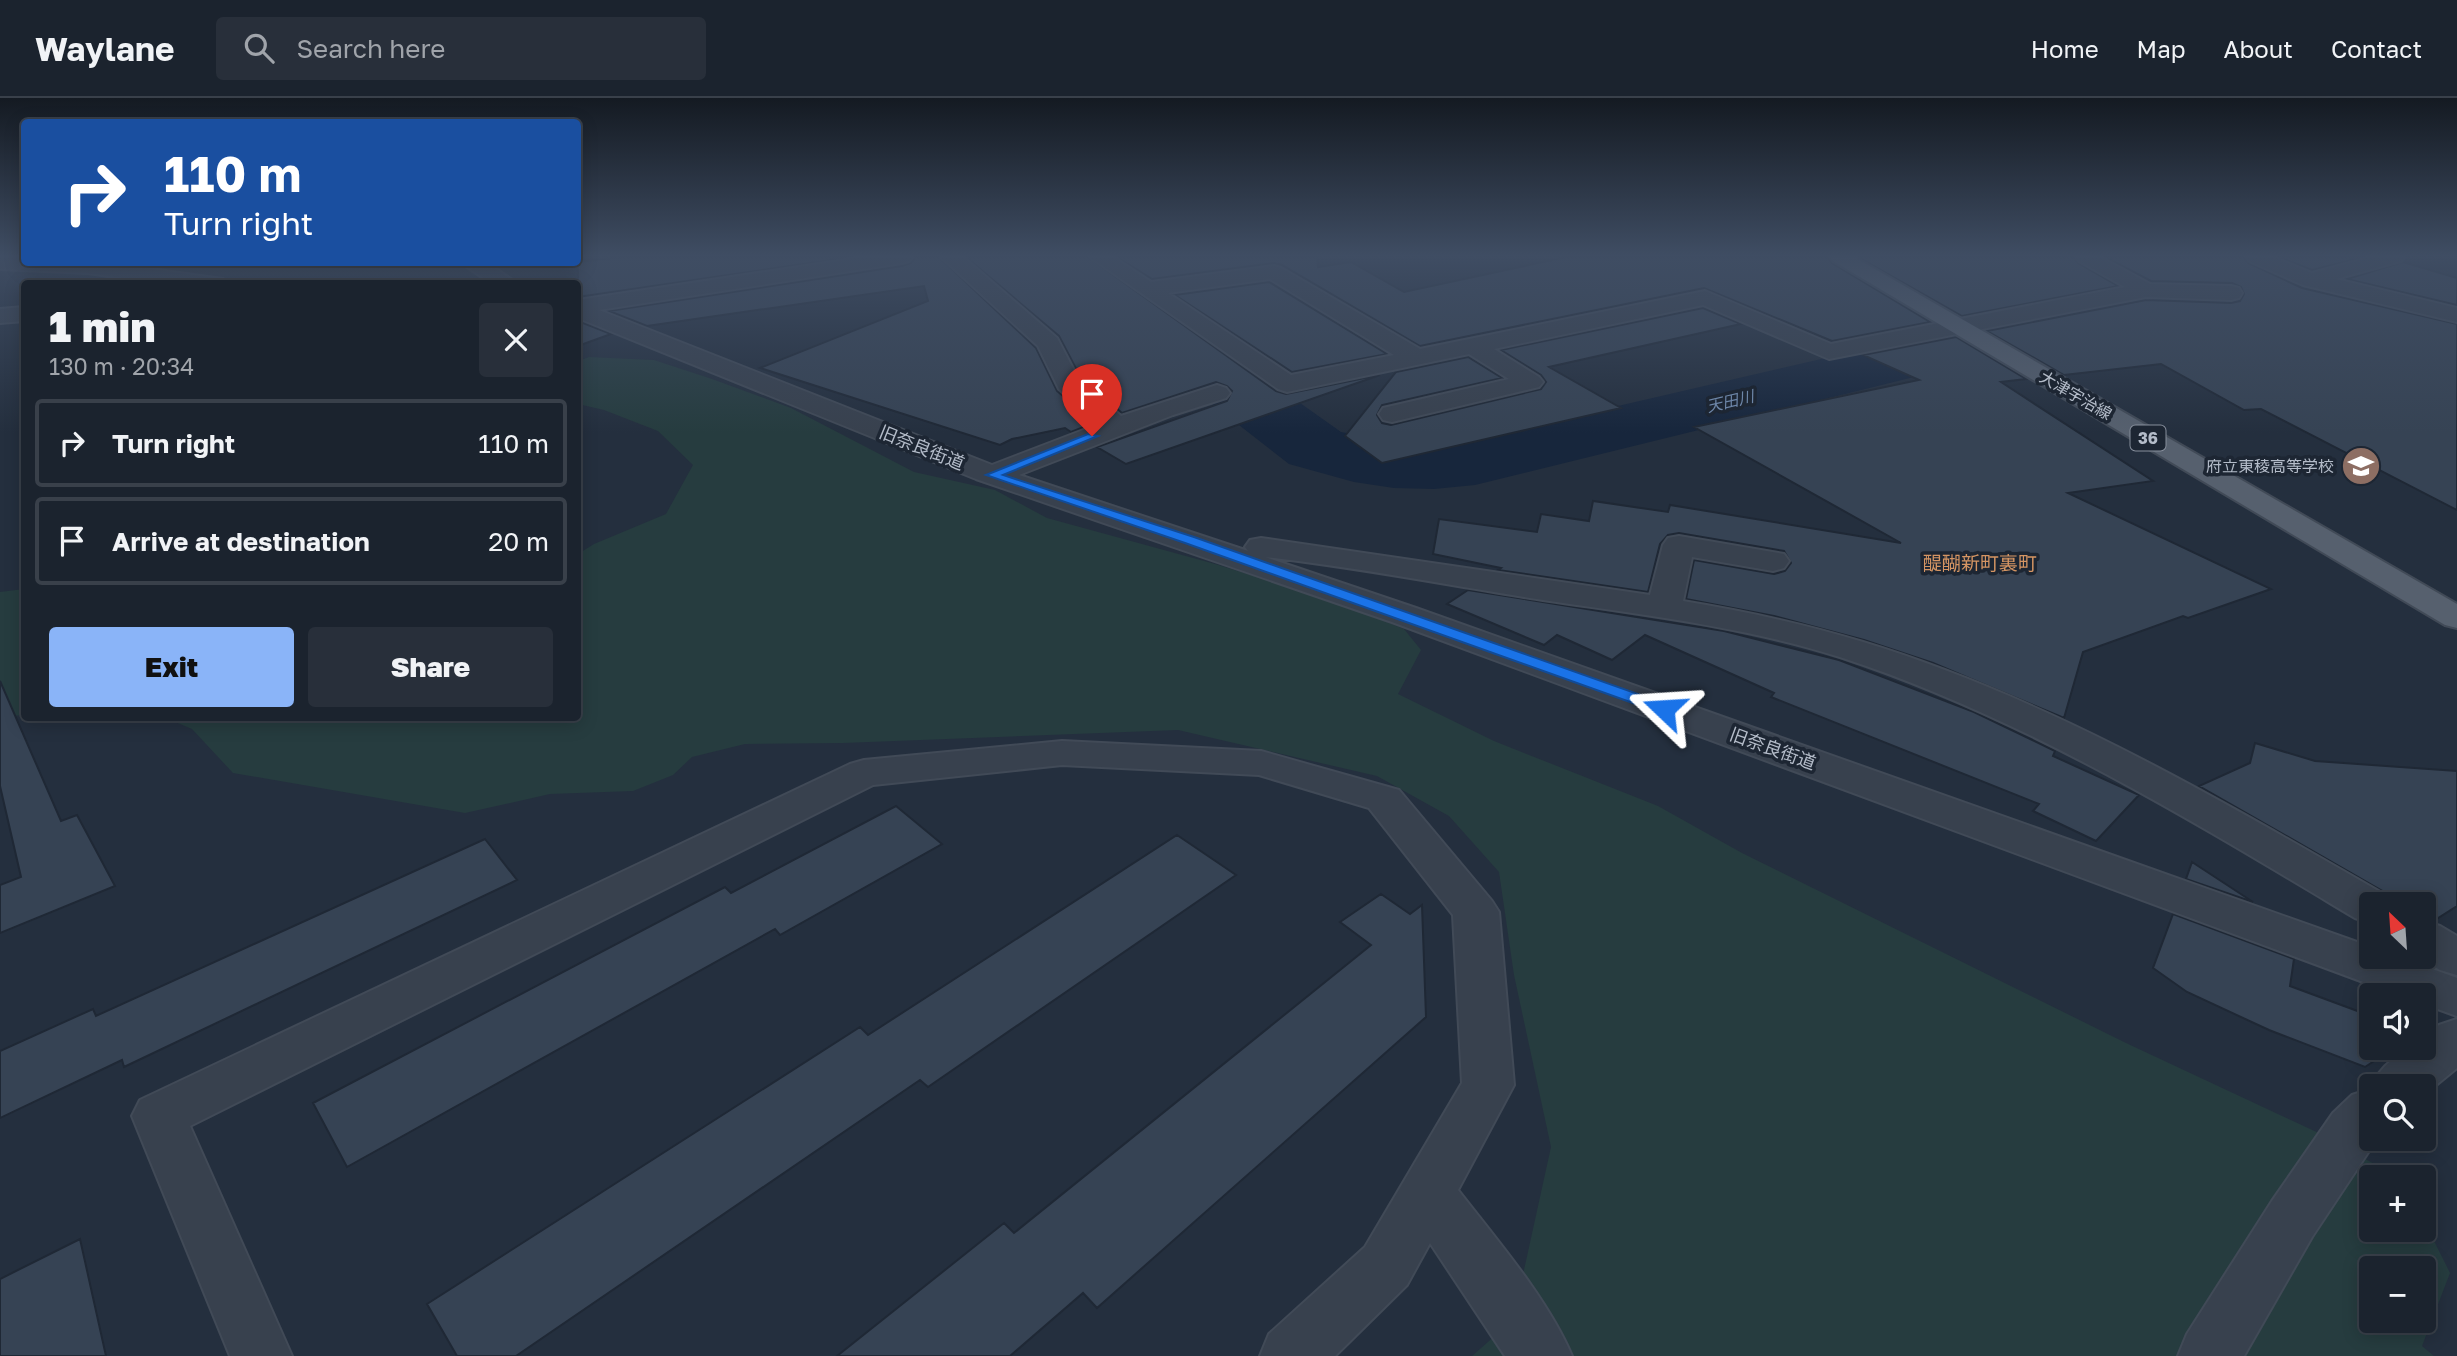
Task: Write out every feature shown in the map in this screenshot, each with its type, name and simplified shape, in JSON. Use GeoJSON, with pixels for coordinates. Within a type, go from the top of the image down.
{"type":"FeatureCollection","features":[{"type":"Feature","properties":{"kind":"main road","name":"大津宇治線"},"geometry":{"type":"LineString","coordinates":[[1940,316],[2457,618]]}},
{"type":"Feature","properties":{"kind":"street","name":"旧奈良街道"},"geometry":{"type":"LineString","coordinates":[[597,316],[992,475],[1189,540],[2209,905],[2457,997]]}},
{"type":"Feature","properties":{"kind":"street"},"geometry":{"type":"LineString","coordinates":[[1018,316],[1049,343],[1068,384],[1117,426]]}},
{"type":"Feature","properties":{"kind":"street"},"geometry":{"type":"LineString","coordinates":[[1188,316],[1287,384],[1622,316]]}},
{"type":"Feature","properties":{"kind":"street"},"geometry":{"type":"LineString","coordinates":[[1347,316],[1417,358]]}},
{"type":"Feature","properties":{"kind":"street"},"geometry":{"type":"LineString","coordinates":[[1746,316],[1829,352],[2012,316]]}},
{"type":"Feature","properties":{"kind":"street"},"geometry":{"type":"LineString","coordinates":[[1392,414],[1530,382],[1475,347]]}},
{"type":"Feature","properties":{"kind":"street"},"geometry":{"type":"LineString","coordinates":[[992,475],[1117,426],[1217,393]]}},
{"type":"Feature","properties":{"kind":"street"},"geometry":{"type":"LineString","coordinates":[[1189,540],[1277,549],[1664,608],[1814,639],[1896,665],[1954,688],[2141,776],[2209,812],[2359,900]]}},
{"type":"Feature","properties":{"kind":"street"},"geometry":{"type":"LineString","coordinates":[[1664,608],[1679,545],[1773,561]]}},
{"type":"Feature","properties":{"kind":"street"},"geometry":{"type":"LineString","coordinates":[[261,1356],[159,1116],[864,773],[1062,753],[1261,763],[1384,799],[1476,912],[1488,1085],[1386,1266],[1291,1356]]}},
{"type":"Feature","properties":{"kind":"street"},"geometry":{"type":"LineString","coordinates":[[2436,945],[2457,958]]}},
{"type":"Feature","properties":{"kind":"street"},"geometry":{"type":"LineString","coordinates":[[2413,1074],[2457,1039]]}},
{"type":"Feature","properties":{"kind":"street"},"geometry":{"type":"LineString","coordinates":[[2209,1356],[2292,1219],[2359,1122]]}},
{"type":"Feature","properties":{"kind":"street"},"geometry":{"type":"LineString","coordinates":[[1427,1194],[1479,1263],[1541,1356]]}},
{"type":"Feature","properties":{"kind":"green space"},"geometry":{"type":"Polygon","coordinates":[[[589,357],[654,360],[791,408],[914,472],[995,490],[1047,518],[1215,564],[1342,603],[1404,629],[1421,650],[1398,694],[1494,741],[1658,806],[1742,853],[2126,1043],[2323,1135],[2376,1165],[2359,1165],[2359,1242],[2434,1242],[2450,1273],[2436,1310],[2436,1256],[2359,1256],[2359,1333],[2427,1333],[2422,1346],[2434,1356],[1472,1356],[1513,1320],[1551,1147],[1514,975],[1499,872],[1449,816],[1377,776],[1178,730],[843,743],[745,744],[692,757],[673,775],[633,791],[550,794],[465,813],[233,773],[192,729],[173,721],[581,721],[581,552],[666,514],[693,465],[658,431],[604,410],[581,405],[581,360],[589,357]]]}},
{"type":"Feature","properties":{"kind":"green space"},"geometry":{"type":"Polygon","coordinates":[[[21,589],[21,715],[0,717],[0,592],[21,589]]]}},
{"type":"Feature","properties":{"kind":"building"},"geometry":{"type":"Polygon","coordinates":[[[621,316],[718,316],[647,326],[621,316]]]}},
{"type":"Feature","properties":{"kind":"building"},"geometry":{"type":"Polygon","coordinates":[[[891,316],[1002,316],[1036,348],[1057,391],[1094,423],[1071,432],[1065,428],[1012,439],[1000,445],[760,368],[891,316]]]}},
{"type":"Feature","properties":{"kind":"building"},"geometry":{"type":"Polygon","coordinates":[[[1035,316],[1170,316],[1276,391],[1286,394],[1380,375],[1126,464],[1097,447],[1227,401],[1232,391],[1216,382],[1122,413],[1081,378],[1059,336],[1035,316]]]}},
{"type":"Feature","properties":{"kind":"building"},"geometry":{"type":"Polygon","coordinates":[[[1206,316],[1324,316],[1387,354],[1292,372],[1206,316]]]}},
{"type":"Feature","properties":{"kind":"building"},"geometry":{"type":"Polygon","coordinates":[[[1368,316],[1568,316],[1420,346],[1368,316]]]}},
{"type":"Feature","properties":{"kind":"building"},"geometry":{"type":"Polygon","coordinates":[[[1666,316],[1721,316],[1741,324],[1549,367],[1621,408],[1382,463],[1345,436],[1396,372],[1468,357],[1502,378],[1382,405],[1377,415],[1382,423],[1391,425],[1541,389],[1546,382],[1541,375],[1501,350],[1666,316]]]}},
{"type":"Feature","properties":{"kind":"building"},"geometry":{"type":"Polygon","coordinates":[[[1771,316],[1920,316],[1930,322],[1832,341],[1771,316]]]}},
{"type":"Feature","properties":{"kind":"building","name":"府立東稜高等学校"},"geometry":{"type":"Polygon","coordinates":[[[2065,316],[2421,316],[2457,324],[2457,510],[2261,409],[2244,410],[2161,364],[2064,375],[1987,331],[2065,316]]]}},
{"type":"Feature","properties":{"kind":"building"},"geometry":{"type":"Polygon","coordinates":[[[581,322],[611,334],[581,345],[581,322]]]}},
{"type":"Feature","properties":{"kind":"building"},"geometry":{"type":"Polygon","coordinates":[[[1956,337],[2026,379],[2001,382],[2153,481],[2068,493],[2271,589],[2188,618],[2183,616],[2083,652],[2064,718],[1933,663],[1864,640],[1774,616],[1686,599],[1694,560],[1774,574],[1785,571],[1791,563],[1784,551],[1679,533],[1668,535],[1660,544],[1648,592],[1498,570],[1501,568],[1433,554],[1439,519],[1537,532],[1541,514],[1589,521],[1593,501],[1668,512],[1670,505],[1901,543],[1694,427],[1919,380],[1863,355],[1956,337]]]}},
{"type":"Feature","properties":{"kind":"building"},"geometry":{"type":"Polygon","coordinates":[[[1468,590],[1724,631],[1839,660],[1974,712],[2055,751],[2053,756],[2139,795],[2096,841],[2033,811],[2039,804],[1771,697],[1774,693],[1645,635],[1612,660],[1557,635],[1544,645],[1447,604],[1468,590]]]}},
{"type":"Feature","properties":{"kind":"building"},"geometry":{"type":"Polygon","coordinates":[[[0,681],[61,821],[77,815],[115,886],[0,933],[0,885],[21,877],[0,786],[0,681]]]}},
{"type":"Feature","properties":{"kind":"building"},"geometry":{"type":"Polygon","coordinates":[[[2255,743],[2315,761],[2457,771],[2457,906],[2436,919],[2436,892],[2384,892],[2199,786],[2250,763],[2255,743]]]}},
{"type":"Feature","properties":{"kind":"building"},"geometry":{"type":"Polygon","coordinates":[[[896,806],[942,844],[780,935],[775,929],[347,1167],[313,1103],[725,887],[731,893],[896,806]]]}},
{"type":"Feature","properties":{"kind":"building"},"geometry":{"type":"Polygon","coordinates":[[[1177,835],[1236,875],[928,1087],[920,1080],[516,1356],[457,1356],[427,1304],[860,1027],[868,1035],[1177,835]]]}},
{"type":"Feature","properties":{"kind":"building"},"geometry":{"type":"Polygon","coordinates":[[[485,839],[517,880],[124,1067],[122,1060],[0,1118],[0,1051],[93,1009],[96,1016],[485,839]]]}},
{"type":"Feature","properties":{"kind":"building"},"geometry":{"type":"Polygon","coordinates":[[[2192,862],[2253,902],[2186,879],[2192,862]]]}},
{"type":"Feature","properties":{"kind":"building"},"geometry":{"type":"Polygon","coordinates":[[[1381,894],[1410,914],[1422,905],[1426,1017],[1097,1308],[1083,1293],[1010,1356],[837,1356],[1004,1223],[1014,1233],[1371,945],[1340,922],[1381,894]]]}},
{"type":"Feature","properties":{"kind":"building"},"geometry":{"type":"Polygon","coordinates":[[[2173,914],[2294,959],[2290,986],[2359,1012],[2359,1060],[2376,1060],[2365,1067],[2269,1030],[2187,992],[2153,968],[2173,914]]]}},
{"type":"Feature","properties":{"kind":"building"},"geometry":{"type":"Polygon","coordinates":[[[80,1239],[106,1356],[0,1356],[0,1279],[80,1239]]]}},
{"type":"Feature","properties":{"kind":"waterway","name":"天田川"},"geometry":{"type":"LineString","coordinates":[[1138,316],[1315,448],[1354,459],[1414,466],[1475,462],[2088,316]]}},
{"type":"Feature","properties":{"kind":"waterway","name":"天田川"},"geometry":{"type":"LineString","coordinates":[[2315,316],[2457,349]]}},
{"type":"Feature","properties":{"kind":"place","name":"府立東稜高等学校"},"geometry":{"type":"Point","coordinates":[2361,466]}},
{"type":"Feature","properties":{"kind":"district","name":"醍醐新町裏町"},"geometry":{"type":"Point","coordinates":[1980,562]}},
{"type":"Feature","properties":{"kind":"route"},"geometry":{"type":"LineString","coordinates":[[1092,436],[992,475],[1189,540],[1664,709]]}}]}
